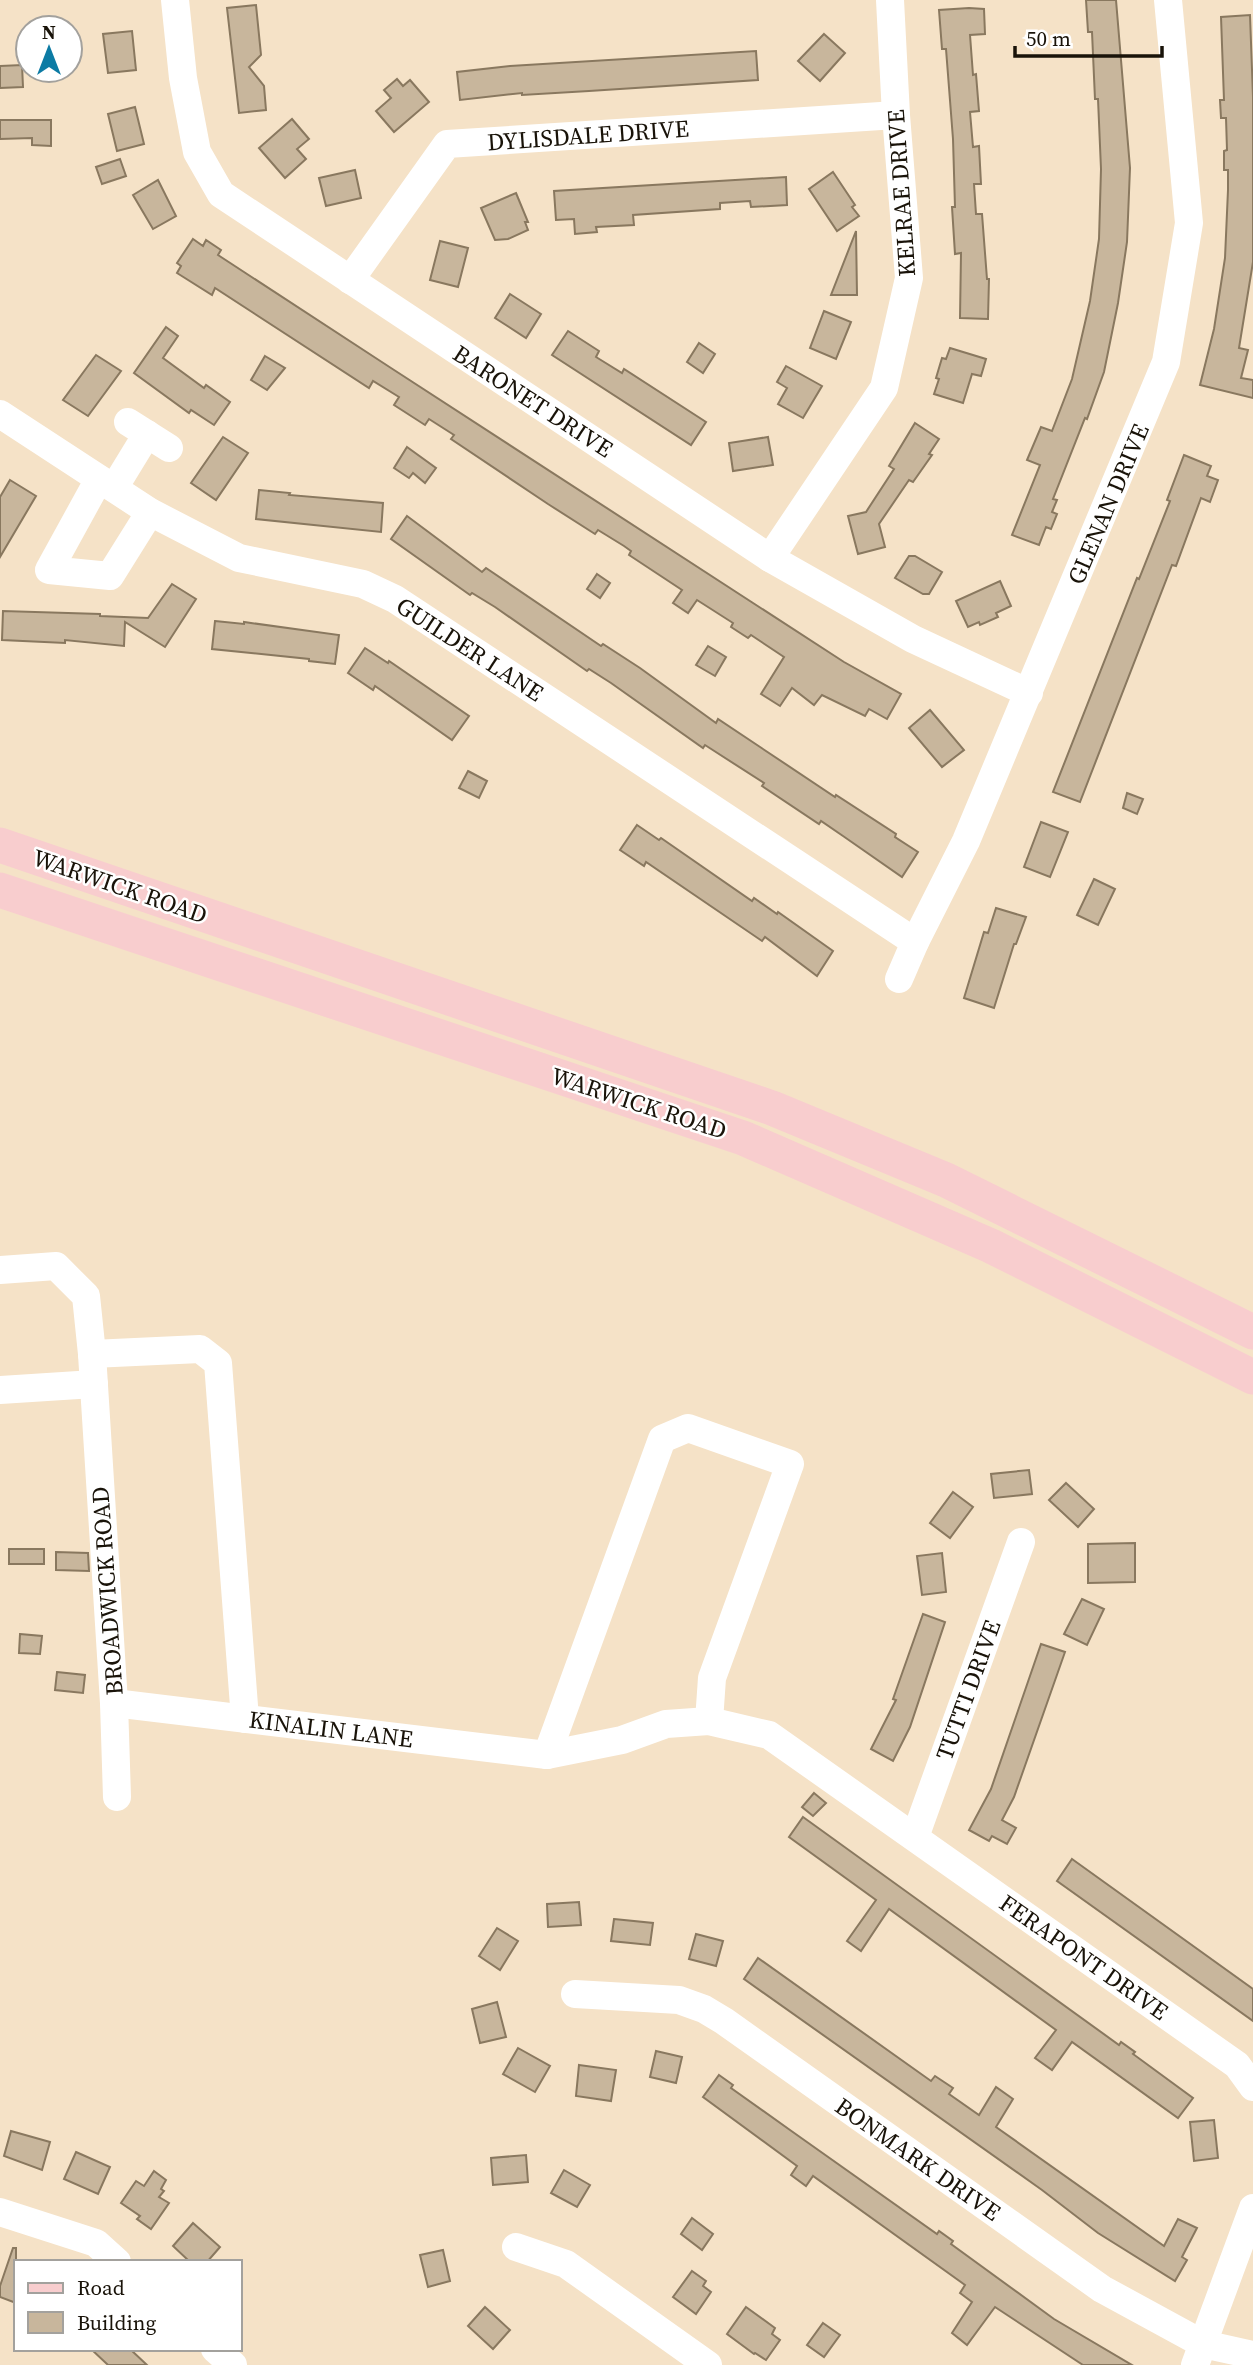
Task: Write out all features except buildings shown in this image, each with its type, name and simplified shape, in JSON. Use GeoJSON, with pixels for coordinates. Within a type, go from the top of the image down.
{"type":"FeatureCollection","features":[{"type":"Feature","properties":{"kind":"main road","name":"WARWICK ROAD"},"geometry":{"type":"LineString","coordinates":[[0,845],[772,1108],[946,1181],[1253,1332]]}},
{"type":"Feature","properties":{"kind":"main road","name":"WARWICK ROAD"},"geometry":{"type":"LineString","coordinates":[[0,890],[743,1138],[991,1247],[1253,1377]]}},
{"type":"Feature","properties":{"kind":"street","name":"BARONET DRIVE"},"geometry":{"type":"LineString","coordinates":[[175,0],[183,78],[197,152],[221,194],[770,558],[913,639],[1029,693]]}},
{"type":"Feature","properties":{"kind":"street","name":"KELRAE DRIVE"},"geometry":{"type":"LineString","coordinates":[[770,558],[884,388],[909,278],[890,0]]}},
{"type":"Feature","properties":{"kind":"street","name":"GLENAN DRIVE"},"geometry":{"type":"LineString","coordinates":[[900,979],[915,942],[966,841],[1167,362],[1189,223],[1168,0]]}},
{"type":"Feature","properties":{"kind":"street","name":"DYLISDALE DRIVE"},"geometry":{"type":"LineString","coordinates":[[350,280],[447,144],[896,115]]}},
{"type":"Feature","properties":{"kind":"street","name":"GUILDER LANE"},"geometry":{"type":"LineString","coordinates":[[0,414],[150,512],[239,558],[363,584],[396,599],[915,942]]}},
{"type":"Feature","properties":{"kind":"street"},"geometry":{"type":"LineString","coordinates":[[148,435],[106,484],[49,570],[110,576],[150,512]]}},
{"type":"Feature","properties":{"kind":"street","name":"BROADWICK ROAD"},"geometry":{"type":"LineString","coordinates":[[0,1270],[56,1266],[86,1296],[114,1703],[117,1797]]}},
{"type":"Feature","properties":{"kind":"street"},"geometry":{"type":"LineString","coordinates":[[92,1354],[200,1349],[218,1363],[245,1719]]}},
{"type":"Feature","properties":{"kind":"street"},"geometry":{"type":"LineString","coordinates":[[0,1390],[94,1384]]}},
{"type":"Feature","properties":{"kind":"street"},"geometry":{"type":"LineString","coordinates":[[547,1755],[662,1439],[688,1428],[790,1464],[712,1678],[709,1721]]}},
{"type":"Feature","properties":{"kind":"street","name":"TUTTI DRIVE"},"geometry":{"type":"LineString","coordinates":[[915,1837],[1021,1542]]}},
{"type":"Feature","properties":{"kind":"street","name":"KINALIN LANE"},"geometry":{"type":"LineString","coordinates":[[114,1703],[547,1755],[622,1740],[666,1724],[709,1721]]}},
{"type":"Feature","properties":{"kind":"street","name":"FERAPONT DRIVE"},"geometry":{"type":"LineString","coordinates":[[709,1721],[769,1735],[1237,2065],[1252,2083]]}},
{"type":"Feature","properties":{"kind":"street","name":"BONMARK DRIVE"},"geometry":{"type":"LineString","coordinates":[[575,1994],[679,2000],[704,2009],[1102,2289],[1199,2354],[1253,2355]]}},
{"type":"Feature","properties":{"kind":"street"},"geometry":{"type":"LineString","coordinates":[[1199,2354],[1253,2208]]}},
{"type":"Feature","properties":{"kind":"street"},"geometry":{"type":"LineString","coordinates":[[0,2212],[96,2243],[115,2260]]}},
{"type":"Feature","properties":{"kind":"street"},"geometry":{"type":"LineString","coordinates":[[516,2247],[566,2264],[708,2365]]}},
{"type":"Feature","properties":{"kind":"street"},"geometry":{"type":"LineString","coordinates":[[217,2351],[233,2365]]}}]}
